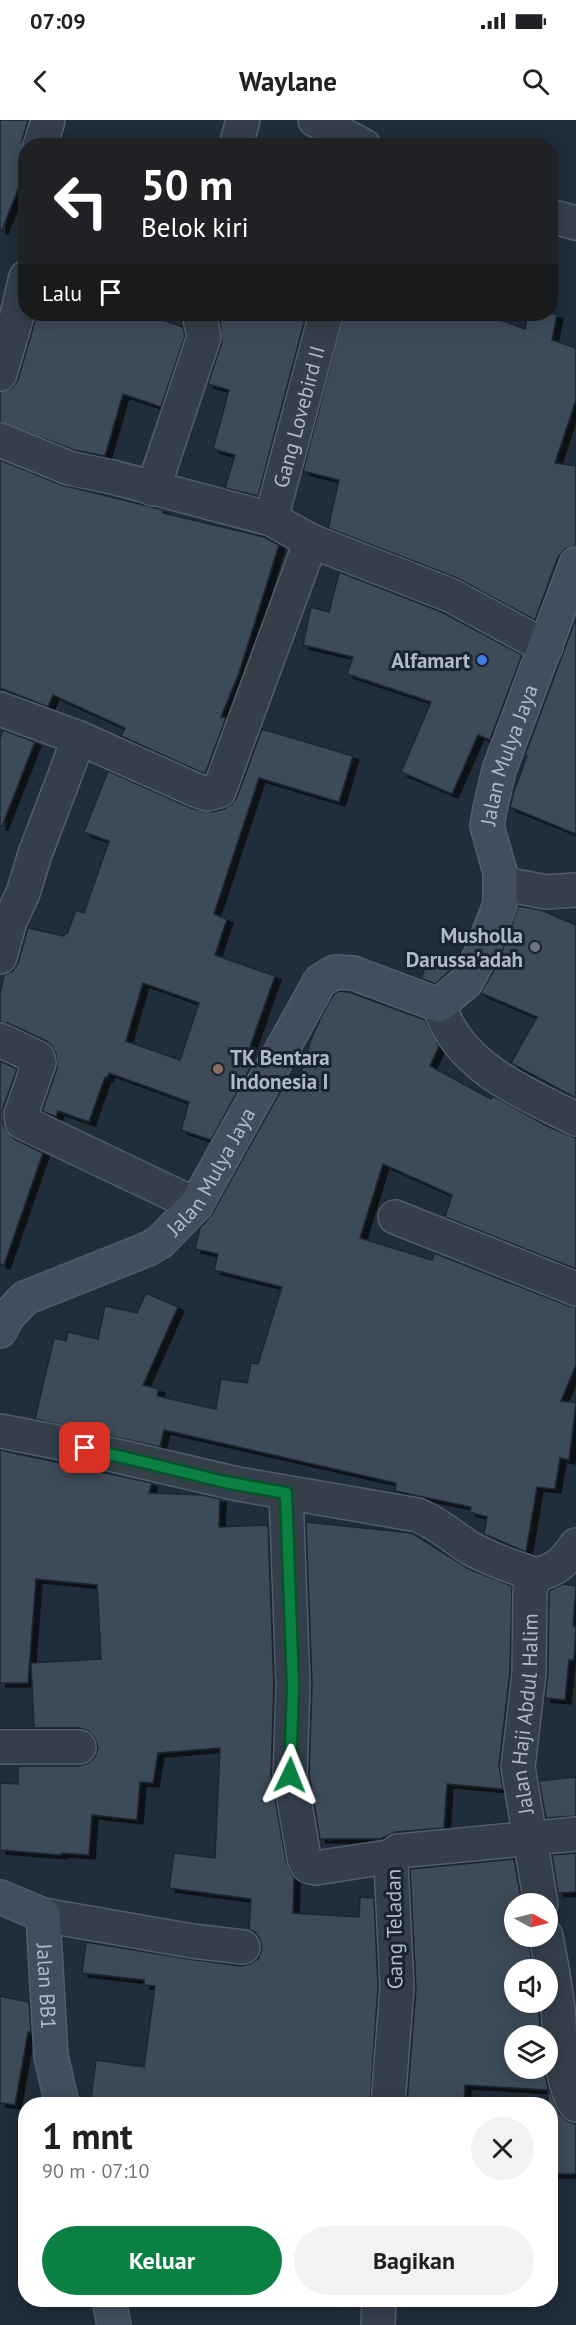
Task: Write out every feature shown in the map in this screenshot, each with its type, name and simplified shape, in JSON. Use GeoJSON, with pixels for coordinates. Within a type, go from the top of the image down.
{"type":"FeatureCollection","features":[{"type":"Feature","properties":{"kind":"street"},"geometry":{"type":"LineString","coordinates":[[42,138],[48,120]]}},
{"type":"Feature","properties":{"kind":"street"},"geometry":{"type":"LineString","coordinates":[[238,138],[243,120]]}},
{"type":"Feature","properties":{"kind":"street"},"geometry":{"type":"LineString","coordinates":[[315,120],[349,138]]}},
{"type":"Feature","properties":{"kind":"street"},"geometry":{"type":"LineString","coordinates":[[558,218],[576,223]]}},
{"type":"Feature","properties":{"kind":"street"},"geometry":{"type":"LineString","coordinates":[[0,374],[18,311]]}},
{"type":"Feature","properties":{"kind":"street"},"geometry":{"type":"LineString","coordinates":[[153,489],[204,337],[201,321]]}},
{"type":"Feature","properties":{"kind":"street","name":"Gang Lovebird II"},"geometry":{"type":"LineString","coordinates":[[271,519],[324,321]]}},
{"type":"Feature","properties":{"kind":"street"},"geometry":{"type":"LineString","coordinates":[[0,440],[69,468],[271,519],[311,541],[450,595],[546,647]]}},
{"type":"Feature","properties":{"kind":"street"},"geometry":{"type":"LineString","coordinates":[[0,709],[79,738],[198,791],[208,794],[219,791],[311,541]]}},
{"type":"Feature","properties":{"kind":"street","name":"Jalan Mulya Jaya"},"geometry":{"type":"LineString","coordinates":[[0,1330],[7,1317],[25,1298],[148,1249],[160,1242],[196,1205],[320,981],[335,972],[353,973],[439,1005],[467,981],[480,956],[500,904],[500,872],[488,826],[499,770],[576,564]]}},
{"type":"Feature","properties":{"kind":"street"},"geometry":{"type":"LineString","coordinates":[[0,957],[10,921],[23,893],[35,854],[79,738]]}},
{"type":"Feature","properties":{"kind":"street"},"geometry":{"type":"LineString","coordinates":[[500,883],[546,892],[576,890]]}},
{"type":"Feature","properties":{"kind":"street"},"geometry":{"type":"LineString","coordinates":[[439,1005],[443,1018],[466,1053],[504,1083],[576,1119]]}},
{"type":"Feature","properties":{"kind":"street"},"geometry":{"type":"LineString","coordinates":[[0,1040],[38,1058],[39,1063],[21,1114],[22,1122],[196,1205]]}},
{"type":"Feature","properties":{"kind":"street"},"geometry":{"type":"LineString","coordinates":[[395,1216],[576,1288]]}},
{"type":"Feature","properties":{"kind":"street"},"geometry":{"type":"LineString","coordinates":[[0,1431],[62,1443],[225,1482],[418,1515],[472,1549],[498,1562],[536,1575],[551,1571],[565,1562],[576,1545]]}},
{"type":"Feature","properties":{"kind":"street"},"geometry":{"type":"LineString","coordinates":[[286,1493],[293,1686],[290,1775],[304,1858],[308,1866],[316,1868],[393,1856]]}},
{"type":"Feature","properties":{"kind":"street","name":"Jalan Haji Abdul Halim"},"geometry":{"type":"LineString","coordinates":[[536,1575],[530,1592],[529,1673],[518,1767],[539,1893]]}},
{"type":"Feature","properties":{"kind":"street"},"geometry":{"type":"LineString","coordinates":[[0,1747],[79,1747]]}},
{"type":"Feature","properties":{"kind":"street","name":"Gang Teladan"},"geometry":{"type":"LineString","coordinates":[[389,2097],[397,1987],[391,1864],[393,1856],[398,1851],[576,1834]]}},
{"type":"Feature","properties":{"kind":"street","name":"Jalan BB1"},"geometry":{"type":"LineString","coordinates":[[0,1897],[43,1915],[51,2056],[60,2097]]}},
{"type":"Feature","properties":{"kind":"street"},"geometry":{"type":"LineString","coordinates":[[43,1915],[192,1941],[243,1947]]}},
{"type":"Feature","properties":{"kind":"street"},"geometry":{"type":"LineString","coordinates":[[548,1947],[557,1999],[564,2065],[570,2093],[576,2105]]}},
{"type":"Feature","properties":{"kind":"street"},"geometry":{"type":"LineString","coordinates":[[110,2307],[114,2325]]}},
{"type":"Feature","properties":{"kind":"street"},"geometry":{"type":"LineString","coordinates":[[378,2307],[378,2325]]}},
{"type":"Feature","properties":{"kind":"building"},"geometry":{"type":"Polygon","coordinates":[[[0,120],[28,120],[23,138],[18,138],[18,189],[2,230],[0,229],[0,120]]]}},
{"type":"Feature","properties":{"kind":"building"},"geometry":{"type":"Polygon","coordinates":[[[35,321],[165,321],[183,327],[185,336],[161,407],[123,394],[105,456],[74,450],[0,422],[0,392],[12,388],[18,380],[35,321]]]}},
{"type":"Feature","properties":{"kind":"building"},"geometry":{"type":"Polygon","coordinates":[[[220,321],[304,321],[258,496],[225,488],[235,455],[213,449],[229,390],[208,384],[222,342],[220,321]]]}},
{"type":"Feature","properties":{"kind":"building"},"geometry":{"type":"Polygon","coordinates":[[[342,321],[504,321],[525,329],[527,321],[556,321],[552,340],[576,348],[576,400],[555,463],[576,466],[576,546],[565,549],[558,557],[535,620],[457,578],[328,528],[339,480],[303,471],[342,321]]]}},
{"type":"Feature","properties":{"kind":"building"},"geometry":{"type":"Polygon","coordinates":[[[0,460],[62,485],[164,510],[163,513],[264,537],[279,545],[239,673],[221,717],[226,718],[205,774],[121,736],[125,728],[53,695],[48,707],[0,688],[0,460]]]}},
{"type":"Feature","properties":{"kind":"building"},"geometry":{"type":"Polygon","coordinates":[[[339,572],[442,612],[522,655],[490,740],[478,735],[452,794],[401,772],[431,702],[347,674],[353,657],[303,645],[311,607],[329,612],[339,572]]]}},
{"type":"Feature","properties":{"kind":"building"},"geometry":{"type":"Polygon","coordinates":[[[576,618],[576,834],[510,807],[527,756],[525,755],[576,618]]]}},
{"type":"Feature","properties":{"kind":"building"},"geometry":{"type":"Polygon","coordinates":[[[262,729],[353,756],[339,802],[259,778],[214,914],[227,919],[215,955],[275,976],[246,1058],[254,1061],[211,1140],[181,1130],[189,1102],[109,1073],[107,1078],[105,1077],[89,1122],[58,1111],[56,1117],[42,1111],[57,1069],[56,1054],[46,1041],[8,1023],[0,1022],[0,993],[4,975],[13,971],[18,963],[28,928],[64,936],[67,934],[76,910],[84,913],[109,841],[84,832],[108,771],[193,809],[212,812],[224,809],[237,797],[262,729]],[[143,983],[126,1041],[180,1060],[199,1003],[143,983]]]}},
{"type":"Feature","properties":{"kind":"building"},"geometry":{"type":"Polygon","coordinates":[[[3,730],[35,742],[2,826],[0,826],[0,739],[3,730]]]}},
{"type":"Feature","properties":{"kind":"building","name":"Musholla Darussa'adah"},"geometry":{"type":"Polygon","coordinates":[[[518,906],[541,910],[576,925],[576,1098],[511,1063],[537,1017],[481,993],[498,963],[518,906]]]}},
{"type":"Feature","properties":{"kind":"building"},"geometry":{"type":"Polygon","coordinates":[[[431,954],[453,968],[435,984],[421,978],[431,954]]]}},
{"type":"Feature","properties":{"kind":"building"},"geometry":{"type":"Polygon","coordinates":[[[340,991],[349,992],[425,1020],[439,1046],[430,1066],[491,1099],[493,1096],[547,1126],[576,1138],[576,1269],[445,1217],[452,1195],[383,1164],[360,1238],[432,1260],[434,1253],[576,1307],[576,1365],[561,1401],[576,1403],[569,1460],[560,1458],[555,1489],[537,1487],[526,1552],[484,1534],[487,1517],[470,1512],[471,1507],[395,1491],[396,1483],[164,1430],[160,1447],[35,1419],[54,1338],[66,1341],[68,1332],[98,1339],[105,1306],[137,1313],[146,1293],[178,1307],[143,1385],[159,1389],[157,1396],[216,1409],[221,1379],[247,1383],[251,1363],[258,1364],[282,1287],[214,1270],[218,1254],[195,1249],[200,1228],[212,1214],[290,1074],[300,1078],[310,1042],[322,1015],[334,994],[340,991]]]}},
{"type":"Feature","properties":{"kind":"building"},"geometry":{"type":"Polygon","coordinates":[[[0,1061],[17,1069],[3,1108],[3,1124],[14,1139],[43,1153],[4,1265],[0,1264],[0,1061]]]}},
{"type":"Feature","properties":{"kind":"building"},"geometry":{"type":"Polygon","coordinates":[[[0,1450],[152,1483],[149,1493],[202,1495],[220,1499],[219,1527],[268,1525],[274,1686],[271,1775],[286,1861],[294,1878],[293,1913],[359,1917],[360,1897],[374,1898],[378,1987],[370,2097],[91,2097],[96,2060],[144,2067],[155,1986],[144,1985],[144,1980],[82,1973],[86,1942],[241,1966],[258,1959],[262,1949],[260,1939],[255,1932],[249,1930],[251,1899],[169,1888],[174,1853],[215,1858],[220,1748],[158,1753],[153,1783],[140,1782],[137,1820],[92,1815],[89,1855],[0,1850],[0,1783],[18,1784],[18,1766],[79,1766],[95,1757],[98,1748],[95,1738],[88,1731],[79,1728],[34,1728],[31,1663],[101,1659],[97,1585],[36,1579],[28,1683],[0,1683],[0,1450]]]}},
{"type":"Feature","properties":{"kind":"building"},"geometry":{"type":"Polygon","coordinates":[[[306,1522],[412,1533],[469,1569],[512,1586],[510,1672],[499,1765],[503,1789],[447,1784],[444,1828],[396,1832],[380,1839],[320,1839],[309,1774],[312,1685],[306,1522]]]}},
{"type":"Feature","properties":{"kind":"building"},"geometry":{"type":"Polygon","coordinates":[[[563,1584],[576,1586],[573,1626],[576,1626],[574,1660],[569,1660],[565,1700],[545,1698],[548,1673],[549,1591],[563,1584]]]}},
{"type":"Feature","properties":{"kind":"building"},"geometry":{"type":"Polygon","coordinates":[[[576,1777],[576,1816],[546,1818],[539,1781],[576,1777]]]}},
{"type":"Feature","properties":{"kind":"building"},"geometry":{"type":"Polygon","coordinates":[[[576,1853],[576,1892],[558,1893],[552,1855],[576,1853]]]}},
{"type":"Feature","properties":{"kind":"building"},"geometry":{"type":"Polygon","coordinates":[[[514,1859],[520,1893],[504,1893],[504,1947],[530,1947],[531,1959],[504,1959],[504,2013],[539,2013],[540,2025],[504,2025],[504,2079],[546,2079],[552,2097],[548,2097],[548,2090],[465,2085],[464,2097],[408,2097],[416,1988],[410,1869],[514,1859]]]}},
{"type":"Feature","properties":{"kind":"building"},"geometry":{"type":"Polygon","coordinates":[[[0,1996],[29,2002],[31,2032],[28,2032],[15,2105],[0,2103],[0,1996]]]}},
{"type":"Feature","properties":{"kind":"building"},"geometry":{"type":"Polygon","coordinates":[[[558,2110],[567,2121],[576,2124],[576,2174],[558,2174],[558,2110]]]}},
{"type":"Feature","properties":{"kind":"place","name":"Alfamart"},"geometry":{"type":"Point","coordinates":[482,660]}},
{"type":"Feature","properties":{"kind":"place","name":"Musholla Darussa'adah"},"geometry":{"type":"Point","coordinates":[535,947]}},
{"type":"Feature","properties":{"kind":"place","name":"TK Bentara Indonesia I"},"geometry":{"type":"Point","coordinates":[218,1069]}},
{"type":"Feature","properties":{"kind":"route"},"geometry":{"type":"LineString","coordinates":[[85,1448],[225,1482],[286,1493],[293,1686],[290,1775]]}}]}
